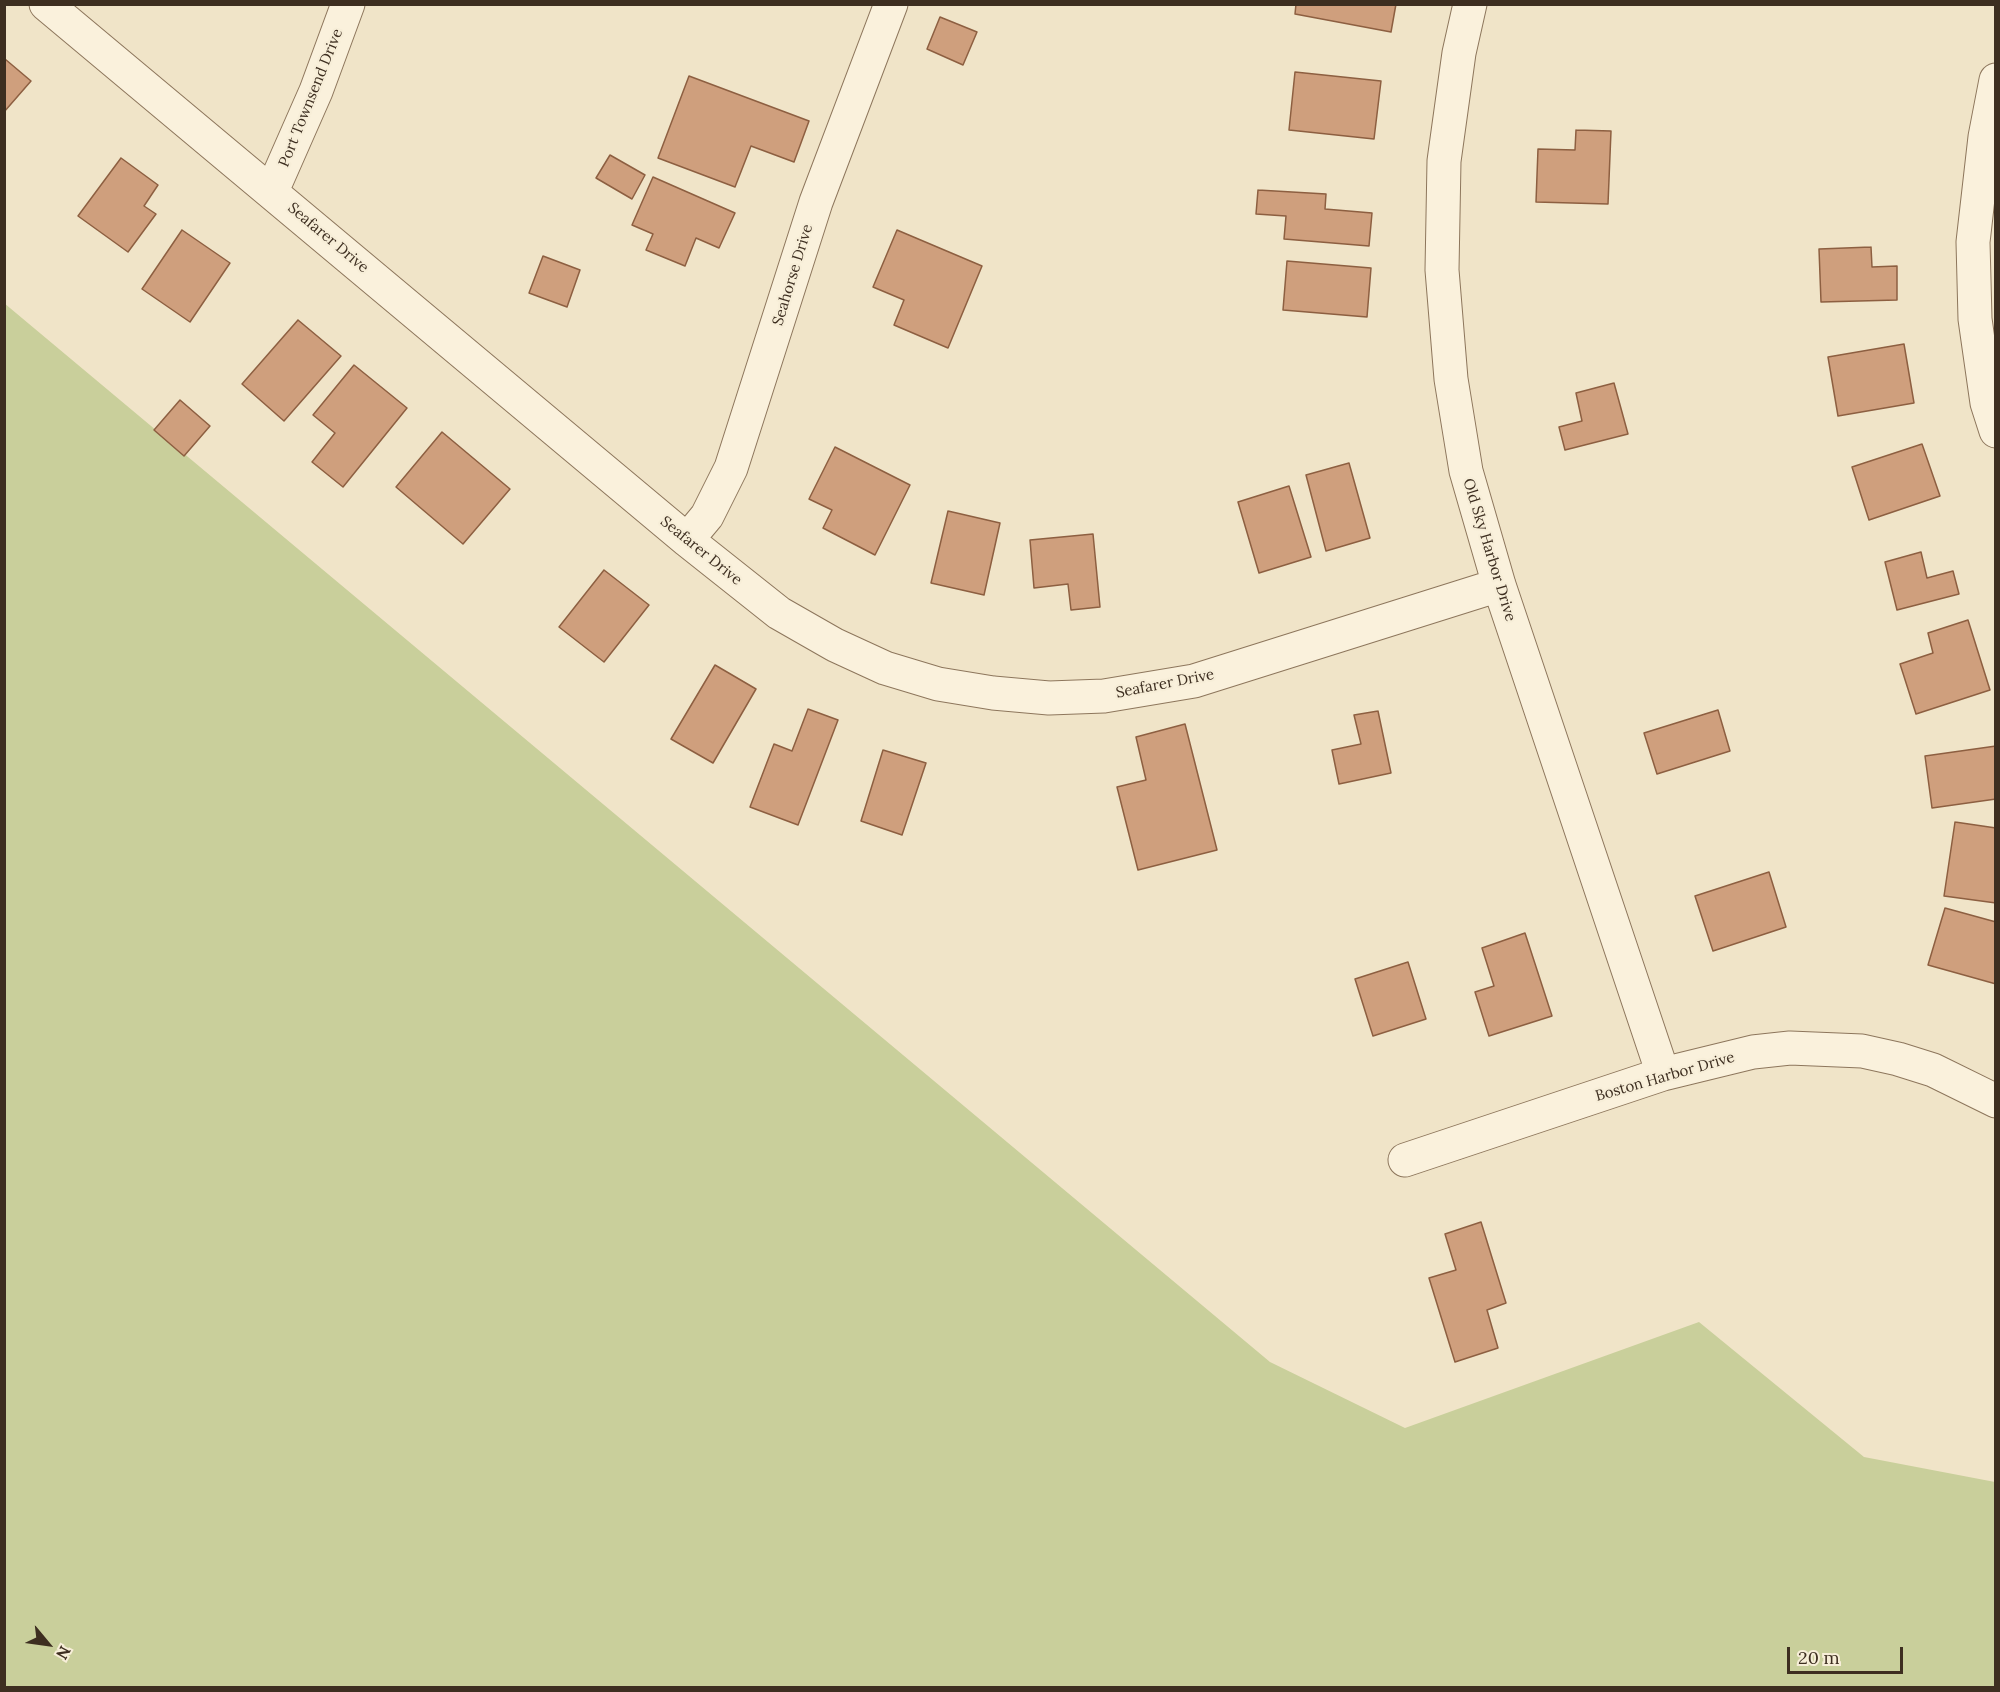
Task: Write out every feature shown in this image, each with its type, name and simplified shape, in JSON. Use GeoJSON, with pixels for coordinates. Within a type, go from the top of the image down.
{"type":"FeatureCollection","features":[{"type":"Feature","properties":{"kind":"street","name":"Seafarer Drive"},"geometry":{"type":"LineString","coordinates":[[46,4],[687,540],[779,613],[835,645],[885,668],[938,684],[993,693],[1049,698],[1104,696],[1194,681],[1498,585]]}},
{"type":"Feature","properties":{"kind":"street","name":"Port Townsend Drive"},"geometry":{"type":"LineString","coordinates":[[272,191],[316,91],[348,4]]}},
{"type":"Feature","properties":{"kind":"street","name":"Seahorse Drive"},"geometry":{"type":"LineString","coordinates":[[687,540],[707,516],[731,468],[816,202],[891,4]]}},
{"type":"Feature","properties":{"kind":"street","name":"Old Sky Harbor Drive"},"geometry":{"type":"LineString","coordinates":[[1470,4],[1459,53],[1444,161],[1442,270],[1450,379],[1466,471],[1498,585],[1663,1074]]}},
{"type":"Feature","properties":{"kind":"street"},"geometry":{"type":"LineString","coordinates":[[1995,80],[1985,136],[1973,242],[1975,319],[1987,404],[1995,431]]}},
{"type":"Feature","properties":{"kind":"street","name":"Boston Harbor Drive"},"geometry":{"type":"LineString","coordinates":[[1405,1160],[1663,1074],[1754,1052],[1826,1048],[1898,1059],[1950,1077],[1995,1101]]}},
{"type":"Feature","properties":{"kind":"green space"},"geometry":{"type":"Polygon","coordinates":[[[4,303],[1270,1362],[1405,1428],[1699,1322],[1864,1457],[1995,1482],[1995,1687],[5,1687],[4,303]]]}},
{"type":"Feature","properties":{"kind":"building"},"geometry":{"type":"Polygon","coordinates":[[[1296,4],[1396,4],[1391,32],[1295,14],[1296,4]]]}},
{"type":"Feature","properties":{"kind":"building"},"geometry":{"type":"Polygon","coordinates":[[[940,17],[977,32],[963,65],[927,49],[940,17]]]}},
{"type":"Feature","properties":{"kind":"building"},"geometry":{"type":"Polygon","coordinates":[[[4,60],[31,81],[4,112],[4,60]]]}},
{"type":"Feature","properties":{"kind":"building"},"geometry":{"type":"Polygon","coordinates":[[[1295,72],[1381,81],[1374,139],[1289,130],[1295,72]]]}},
{"type":"Feature","properties":{"kind":"building"},"geometry":{"type":"Polygon","coordinates":[[[689,76],[809,121],[794,162],[751,146],[735,187],[658,158],[689,76]]]}},
{"type":"Feature","properties":{"kind":"building"},"geometry":{"type":"Polygon","coordinates":[[[1576,130],[1611,131],[1608,204],[1536,202],[1538,149],[1575,150],[1576,130]]]}},
{"type":"Feature","properties":{"kind":"building"},"geometry":{"type":"Polygon","coordinates":[[[610,155],[645,175],[632,199],[596,178],[610,155]]]}},
{"type":"Feature","properties":{"kind":"building"},"geometry":{"type":"Polygon","coordinates":[[[121,158],[158,185],[144,206],[156,214],[128,252],[78,216],[121,158]]]}},
{"type":"Feature","properties":{"kind":"building"},"geometry":{"type":"Polygon","coordinates":[[[653,177],[735,213],[719,248],[696,238],[685,266],[646,250],[653,234],[632,225],[653,177]]]}},
{"type":"Feature","properties":{"kind":"building"},"geometry":{"type":"Polygon","coordinates":[[[1258,190],[1326,194],[1325,209],[1372,213],[1369,246],[1284,239],[1286,216],[1256,214],[1258,190]]]}},
{"type":"Feature","properties":{"kind":"building"},"geometry":{"type":"Polygon","coordinates":[[[182,230],[230,263],[190,322],[142,289],[182,230]]]}},
{"type":"Feature","properties":{"kind":"building"},"geometry":{"type":"Polygon","coordinates":[[[897,230],[982,266],[948,348],[894,325],[904,300],[873,287],[897,230]]]}},
{"type":"Feature","properties":{"kind":"building"},"geometry":{"type":"Polygon","coordinates":[[[1871,247],[1872,267],[1897,266],[1897,300],[1821,302],[1819,249],[1871,247]]]}},
{"type":"Feature","properties":{"kind":"building"},"geometry":{"type":"Polygon","coordinates":[[[543,256],[580,270],[567,307],[529,293],[543,256]]]}},
{"type":"Feature","properties":{"kind":"building"},"geometry":{"type":"Polygon","coordinates":[[[1287,261],[1371,268],[1367,317],[1283,310],[1287,261]]]}},
{"type":"Feature","properties":{"kind":"building"},"geometry":{"type":"Polygon","coordinates":[[[298,320],[341,356],[284,421],[242,384],[298,320]]]}},
{"type":"Feature","properties":{"kind":"building"},"geometry":{"type":"Polygon","coordinates":[[[1904,344],[1914,403],[1838,416],[1828,357],[1904,344]]]}},
{"type":"Feature","properties":{"kind":"building"},"geometry":{"type":"Polygon","coordinates":[[[354,365],[407,408],[343,487],[312,462],[335,433],[313,415],[354,365]]]}},
{"type":"Feature","properties":{"kind":"building"},"geometry":{"type":"Polygon","coordinates":[[[1614,383],[1628,434],[1565,450],[1559,427],[1582,421],[1576,393],[1614,383]]]}},
{"type":"Feature","properties":{"kind":"building"},"geometry":{"type":"Polygon","coordinates":[[[180,400],[210,426],[184,456],[154,430],[180,400]]]}},
{"type":"Feature","properties":{"kind":"building"},"geometry":{"type":"Polygon","coordinates":[[[442,432],[510,489],[463,544],[396,487],[442,432]]]}},
{"type":"Feature","properties":{"kind":"building"},"geometry":{"type":"Polygon","coordinates":[[[1922,444],[1940,496],[1869,520],[1852,467],[1922,444]]]}},
{"type":"Feature","properties":{"kind":"building"},"geometry":{"type":"Polygon","coordinates":[[[835,447],[910,485],[875,555],[823,528],[832,510],[809,499],[835,447]]]}},
{"type":"Feature","properties":{"kind":"building"},"geometry":{"type":"Polygon","coordinates":[[[1349,463],[1370,538],[1326,551],[1306,475],[1349,463]]]}},
{"type":"Feature","properties":{"kind":"building"},"geometry":{"type":"Polygon","coordinates":[[[1289,486],[1311,557],[1259,573],[1238,502],[1289,486]]]}},
{"type":"Feature","properties":{"kind":"building"},"geometry":{"type":"Polygon","coordinates":[[[948,511],[1000,523],[984,595],[931,583],[948,511]]]}},
{"type":"Feature","properties":{"kind":"building"},"geometry":{"type":"Polygon","coordinates":[[[1093,534],[1100,607],[1071,610],[1068,584],[1034,588],[1030,540],[1093,534]]]}},
{"type":"Feature","properties":{"kind":"building"},"geometry":{"type":"Polygon","coordinates":[[[1921,552],[1927,578],[1953,571],[1959,594],[1897,610],[1885,562],[1921,552]]]}},
{"type":"Feature","properties":{"kind":"building"},"geometry":{"type":"Polygon","coordinates":[[[604,570],[649,605],[604,662],[559,627],[604,570]]]}},
{"type":"Feature","properties":{"kind":"building"},"geometry":{"type":"Polygon","coordinates":[[[1968,620],[1990,690],[1916,714],[1900,664],[1933,653],[1928,633],[1968,620]]]}},
{"type":"Feature","properties":{"kind":"building"},"geometry":{"type":"Polygon","coordinates":[[[715,665],[756,689],[713,763],[671,739],[715,665]]]}},
{"type":"Feature","properties":{"kind":"building"},"geometry":{"type":"Polygon","coordinates":[[[808,709],[838,720],[798,825],[750,807],[774,744],[792,751],[808,709]]]}},
{"type":"Feature","properties":{"kind":"building"},"geometry":{"type":"Polygon","coordinates":[[[1718,710],[1730,751],[1657,774],[1644,733],[1718,710]]]}},
{"type":"Feature","properties":{"kind":"building"},"geometry":{"type":"Polygon","coordinates":[[[1378,711],[1391,773],[1339,784],[1332,750],[1361,744],[1354,715],[1378,711]]]}},
{"type":"Feature","properties":{"kind":"building"},"geometry":{"type":"Polygon","coordinates":[[[1185,724],[1217,850],[1138,870],[1117,787],[1146,780],[1136,737],[1185,724]]]}},
{"type":"Feature","properties":{"kind":"building"},"geometry":{"type":"Polygon","coordinates":[[[1996,746],[1996,799],[1932,808],[1925,756],[1996,746]]]}},
{"type":"Feature","properties":{"kind":"building"},"geometry":{"type":"Polygon","coordinates":[[[883,750],[926,763],[902,835],[861,821],[883,750]]]}},
{"type":"Feature","properties":{"kind":"building"},"geometry":{"type":"Polygon","coordinates":[[[1955,822],[1996,828],[1996,903],[1944,896],[1955,822]]]}},
{"type":"Feature","properties":{"kind":"building"},"geometry":{"type":"Polygon","coordinates":[[[1769,872],[1786,927],[1713,951],[1695,896],[1769,872]]]}},
{"type":"Feature","properties":{"kind":"building"},"geometry":{"type":"Polygon","coordinates":[[[1945,908],[1996,922],[1996,984],[1928,965],[1945,908]]]}},
{"type":"Feature","properties":{"kind":"building"},"geometry":{"type":"Polygon","coordinates":[[[1525,933],[1552,1016],[1489,1036],[1475,992],[1494,986],[1482,948],[1525,933]]]}},
{"type":"Feature","properties":{"kind":"building"},"geometry":{"type":"Polygon","coordinates":[[[1408,962],[1426,1019],[1373,1036],[1355,979],[1408,962]]]}},
{"type":"Feature","properties":{"kind":"building"},"geometry":{"type":"Polygon","coordinates":[[[1481,1222],[1506,1303],[1487,1310],[1498,1348],[1455,1362],[1429,1278],[1456,1270],[1445,1234],[1481,1222]]]}}]}
